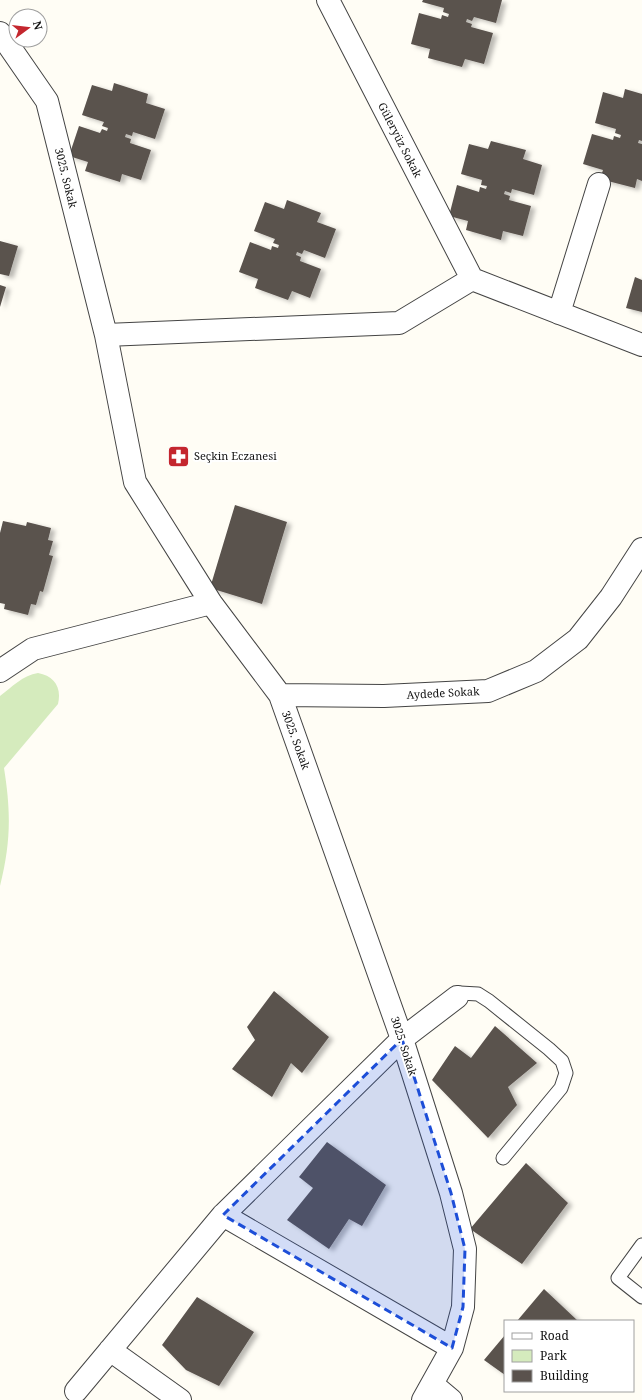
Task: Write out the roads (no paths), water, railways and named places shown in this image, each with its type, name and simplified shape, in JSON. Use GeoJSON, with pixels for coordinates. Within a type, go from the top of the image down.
{"type":"FeatureCollection","features":[{"type":"Feature","properties":{"kind":"street","name":"Güleryüz Sokak"},"geometry":{"type":"LineString","coordinates":[[328,0],[472,279]]}},
{"type":"Feature","properties":{"kind":"street","name":"3025. Sokak"},"geometry":{"type":"LineString","coordinates":[[0,33],[47,101],[106,335],[135,482],[210,603],[280,694],[402,1039],[451,1193],[465,1250],[463,1307],[452,1348],[427,1392]]}},
{"type":"Feature","properties":{"kind":"street"},"geometry":{"type":"LineString","coordinates":[[559,313],[599,184]]}},
{"type":"Feature","properties":{"kind":"street"},"geometry":{"type":"LineString","coordinates":[[106,335],[399,323],[472,279],[642,345]]}},
{"type":"Feature","properties":{"kind":"street","name":"Aydede Sokak"},"geometry":{"type":"LineString","coordinates":[[280,694],[384,696],[488,691],[536,671],[578,639],[611,597],[642,550]]}},
{"type":"Feature","properties":{"kind":"street"},"geometry":{"type":"LineString","coordinates":[[0,672],[33,649],[210,603]]}},
{"type":"Feature","properties":{"kind":"street"},"geometry":{"type":"LineString","coordinates":[[76,1391],[224,1215],[402,1039],[457,997]]}},
{"type":"Feature","properties":{"kind":"street"},"geometry":{"type":"LineString","coordinates":[[224,1215],[452,1348]]}},
{"type":"Feature","properties":{"kind":"street"},"geometry":{"type":"LineString","coordinates":[[110,1350],[180,1400]]}},
{"type":"Feature","properties":{"kind":"street"},"geometry":{"type":"LineString","coordinates":[[427,1392],[451,1400]]}},
{"type":"Feature","properties":{"kind":"lane"},"geometry":{"type":"LineString","coordinates":[[457,997],[460,993],[478,994],[490,1001],[562,1061],[566,1073],[561,1088],[503,1158]]}},
{"type":"Feature","properties":{"kind":"lane"},"geometry":{"type":"LineString","coordinates":[[642,1245],[618,1278],[642,1297]]}},
{"type":"Feature","properties":{"kind":"place","name":"Seçkin Eczanesi"},"geometry":{"type":"Point","coordinates":[178,456]}}]}
